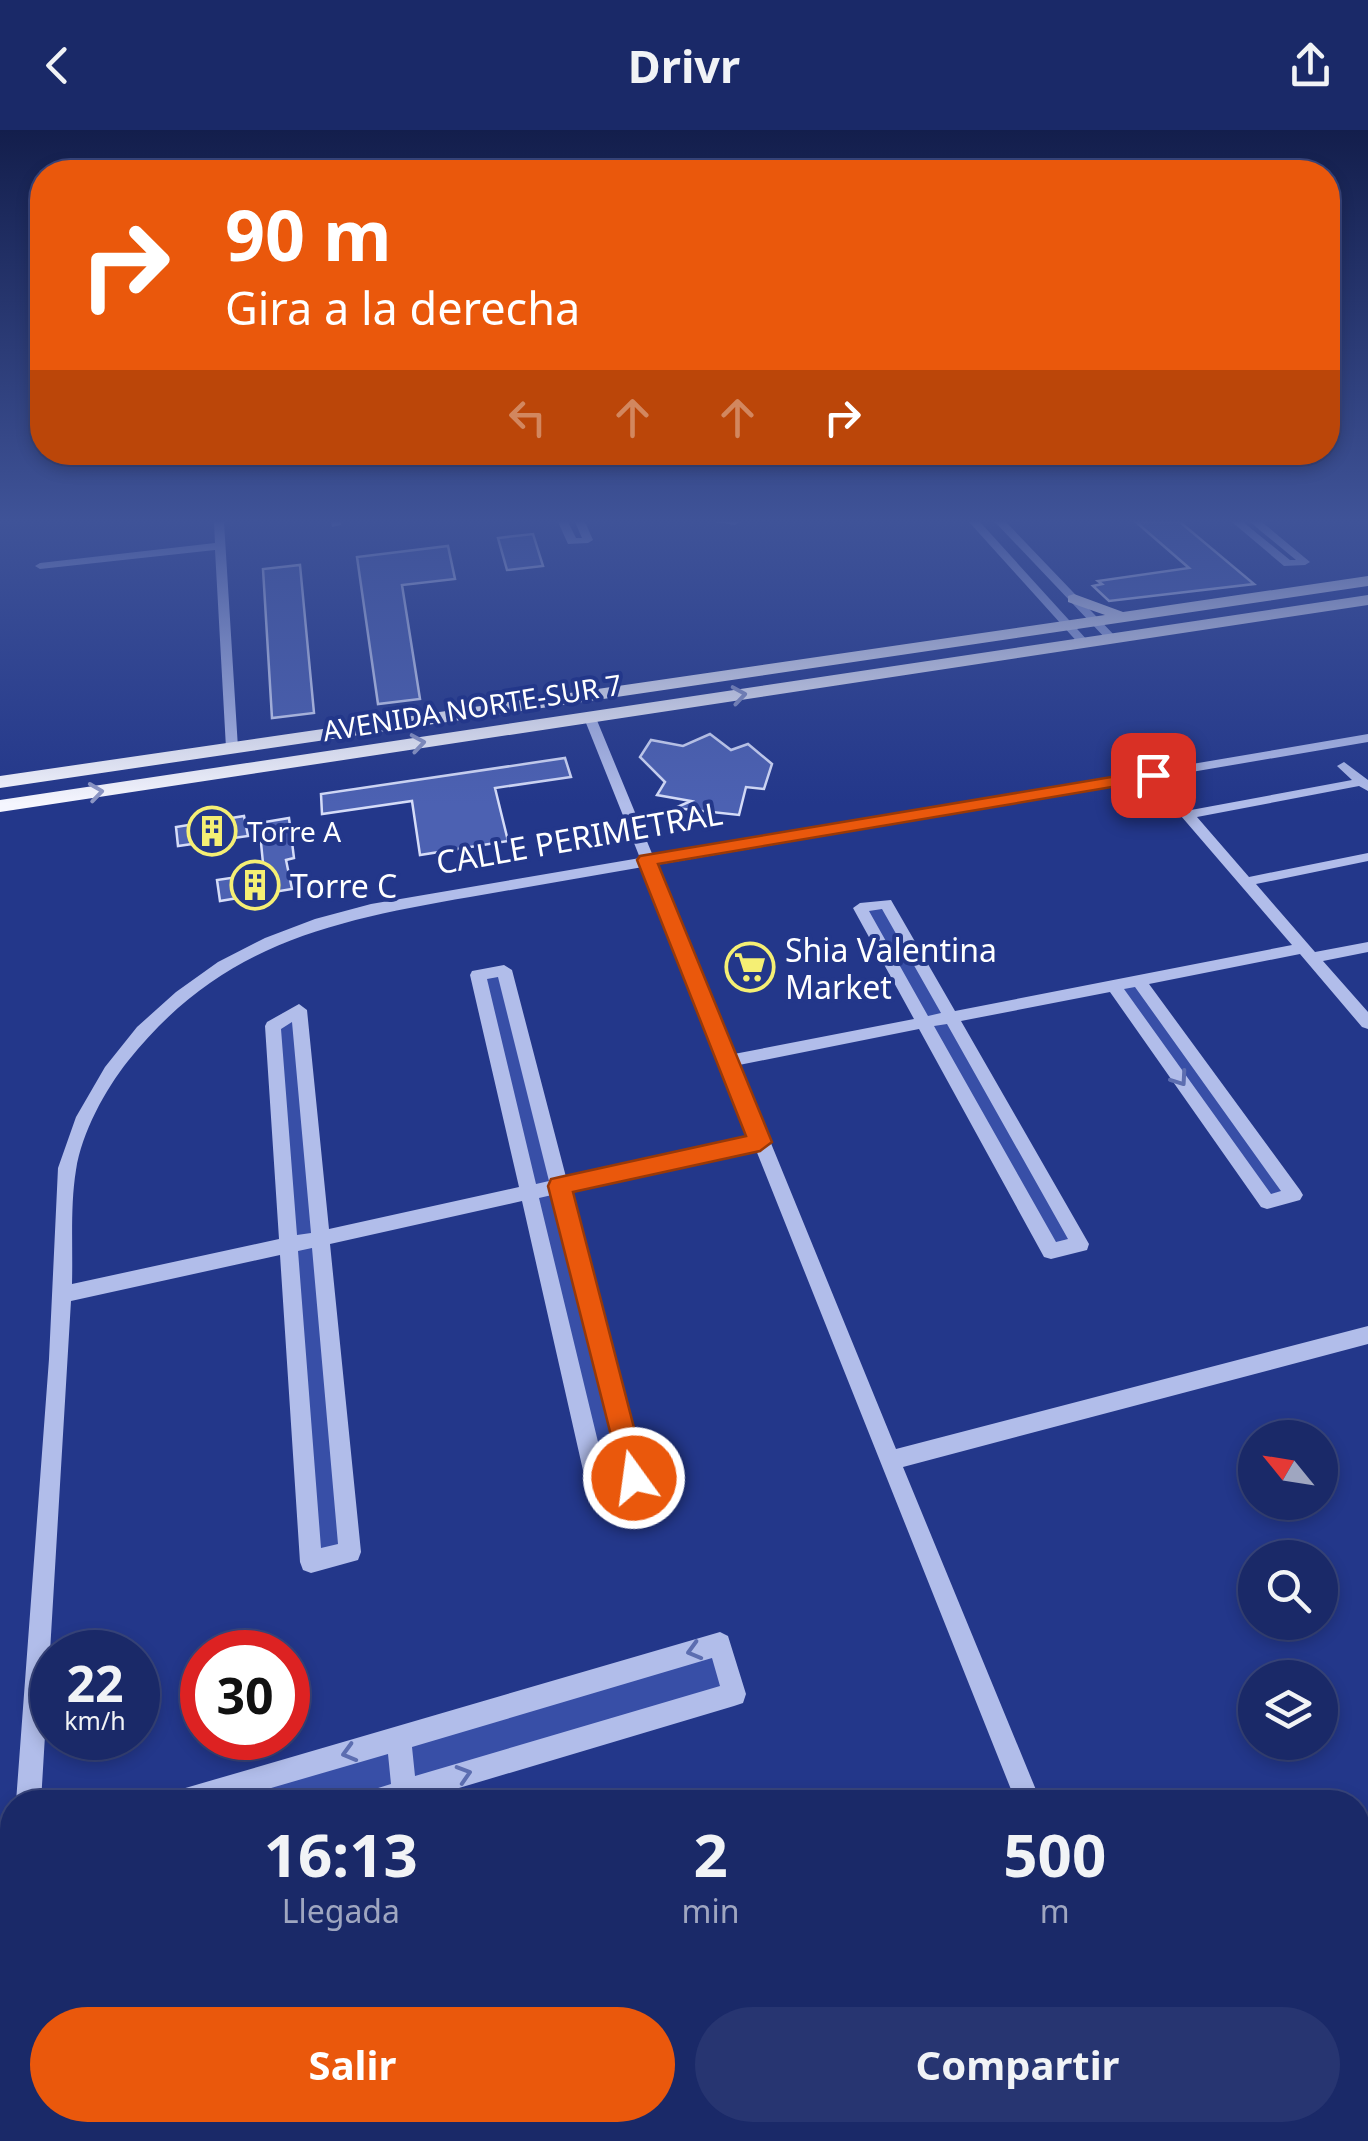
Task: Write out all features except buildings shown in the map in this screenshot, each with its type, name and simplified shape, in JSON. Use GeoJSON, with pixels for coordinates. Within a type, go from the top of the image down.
{"type":"FeatureCollection","features":[{"type":"Feature","properties":{"kind":"main road"},"geometry":{"type":"LineString","coordinates":[[1016,633],[1036,624],[1042,616]]}},
{"type":"Feature","properties":{"kind":"main road","name":"AVENIDA NORTE-SUR 7"},"geometry":{"type":"LineString","coordinates":[[0,782],[1130,616]]}},
{"type":"Feature","properties":{"kind":"main road","name":"AVENIDA NORTE-SUR 7"},"geometry":{"type":"LineString","coordinates":[[0,806],[1261,616]]}},
{"type":"Feature","properties":{"kind":"street"},"geometry":{"type":"LineString","coordinates":[[224,616],[232,748]]}},
{"type":"Feature","properties":{"kind":"street"},"geometry":{"type":"LineString","coordinates":[[1059,616],[1084,643]]}},
{"type":"Feature","properties":{"kind":"street"},"geometry":{"type":"LineString","coordinates":[[1090,616],[1112,638]]}},
{"type":"Feature","properties":{"kind":"street"},"geometry":{"type":"LineString","coordinates":[[590,718],[1023,1790]]}},
{"type":"Feature","properties":{"kind":"street","name":"CALLE PERIMETRAL"},"geometry":{"type":"LineString","coordinates":[[29,1790],[67,1168],[86,1112],[100,1086],[140,1032],[196,983],[248,950],[335,916],[1368,738]]}},
{"type":"Feature","properties":{"kind":"street"},"geometry":{"type":"LineString","coordinates":[[1344,766],[1365,785]]}},
{"type":"Feature","properties":{"kind":"street"},"geometry":{"type":"LineString","coordinates":[[1153,775],[1365,1014]]}},
{"type":"Feature","properties":{"kind":"street"},"geometry":{"type":"LineString","coordinates":[[1187,815],[1365,785]]}},
{"type":"Feature","properties":{"kind":"street"},"geometry":{"type":"LineString","coordinates":[[1246,882],[1368,857]]}},
{"type":"Feature","properties":{"kind":"street"},"geometry":{"type":"LineString","coordinates":[[886,904],[1080,1244],[1051,1252],[924,1023],[860,908],[886,904]]}},
{"type":"Feature","properties":{"kind":"street"},"geometry":{"type":"LineString","coordinates":[[728,1061],[1138,981],[1368,947]]}},
{"type":"Feature","properties":{"kind":"street"},"geometry":{"type":"LineString","coordinates":[[504,970],[634,1478],[598,1488],[528,1192],[478,975],[504,970]]}},
{"type":"Feature","properties":{"kind":"street"},"geometry":{"type":"LineString","coordinates":[[1114,986],[1267,1202],[1294,1195],[1138,981]]}},
{"type":"Feature","properties":{"kind":"street"},"geometry":{"type":"LineString","coordinates":[[299,1010],[350,1552],[311,1562],[288,1245],[272,1026],[299,1010]]}},
{"type":"Feature","properties":{"kind":"street"},"geometry":{"type":"LineString","coordinates":[[61,1295],[760,1142]]}},
{"type":"Feature","properties":{"kind":"street"},"geometry":{"type":"LineString","coordinates":[[890,1462],[1368,1334]]}},
{"type":"Feature","properties":{"kind":"street"},"geometry":{"type":"LineString","coordinates":[[223,1790],[720,1644],[734,1694],[411,1790]]}},
{"type":"Feature","properties":{"kind":"street"},"geometry":{"type":"LineString","coordinates":[[400,1738],[404,1790]]}},
{"type":"Feature","properties":{"kind":"shaded area"},"geometry":{"type":"Polygon","coordinates":[[[886,903],[1080,1244],[1051,1251],[860,908],[886,903]]]}},
{"type":"Feature","properties":{"kind":"shaded area"},"geometry":{"type":"Polygon","coordinates":[[[504,970],[634,1478],[598,1488],[478,975],[504,970]]]}},
{"type":"Feature","properties":{"kind":"shaded area"},"geometry":{"type":"Polygon","coordinates":[[[1139,981],[1294,1195],[1267,1202],[1114,986],[1139,981]]]}},
{"type":"Feature","properties":{"kind":"shaded area"},"geometry":{"type":"Polygon","coordinates":[[[299,1010],[350,1552],[311,1562],[273,1026],[299,1010]]]}},
{"type":"Feature","properties":{"kind":"shaded area"},"geometry":{"type":"Polygon","coordinates":[[[720,1644],[734,1694],[411,1790],[223,1790],[720,1644]]]}},
{"type":"Feature","properties":{"kind":"place","name":"Torre A"},"geometry":{"type":"Point","coordinates":[212,831]}},
{"type":"Feature","properties":{"kind":"place","name":"Torre C"},"geometry":{"type":"Point","coordinates":[255,885]}},
{"type":"Feature","properties":{"kind":"place","name":"Shia Valentina Market"},"geometry":{"type":"Point","coordinates":[750,967]}},
{"type":"Feature","properties":{"kind":"route"},"geometry":{"type":"LineString","coordinates":[[634,1478],[560,1186],[760,1142],[647,860],[1153,775]]}}]}
